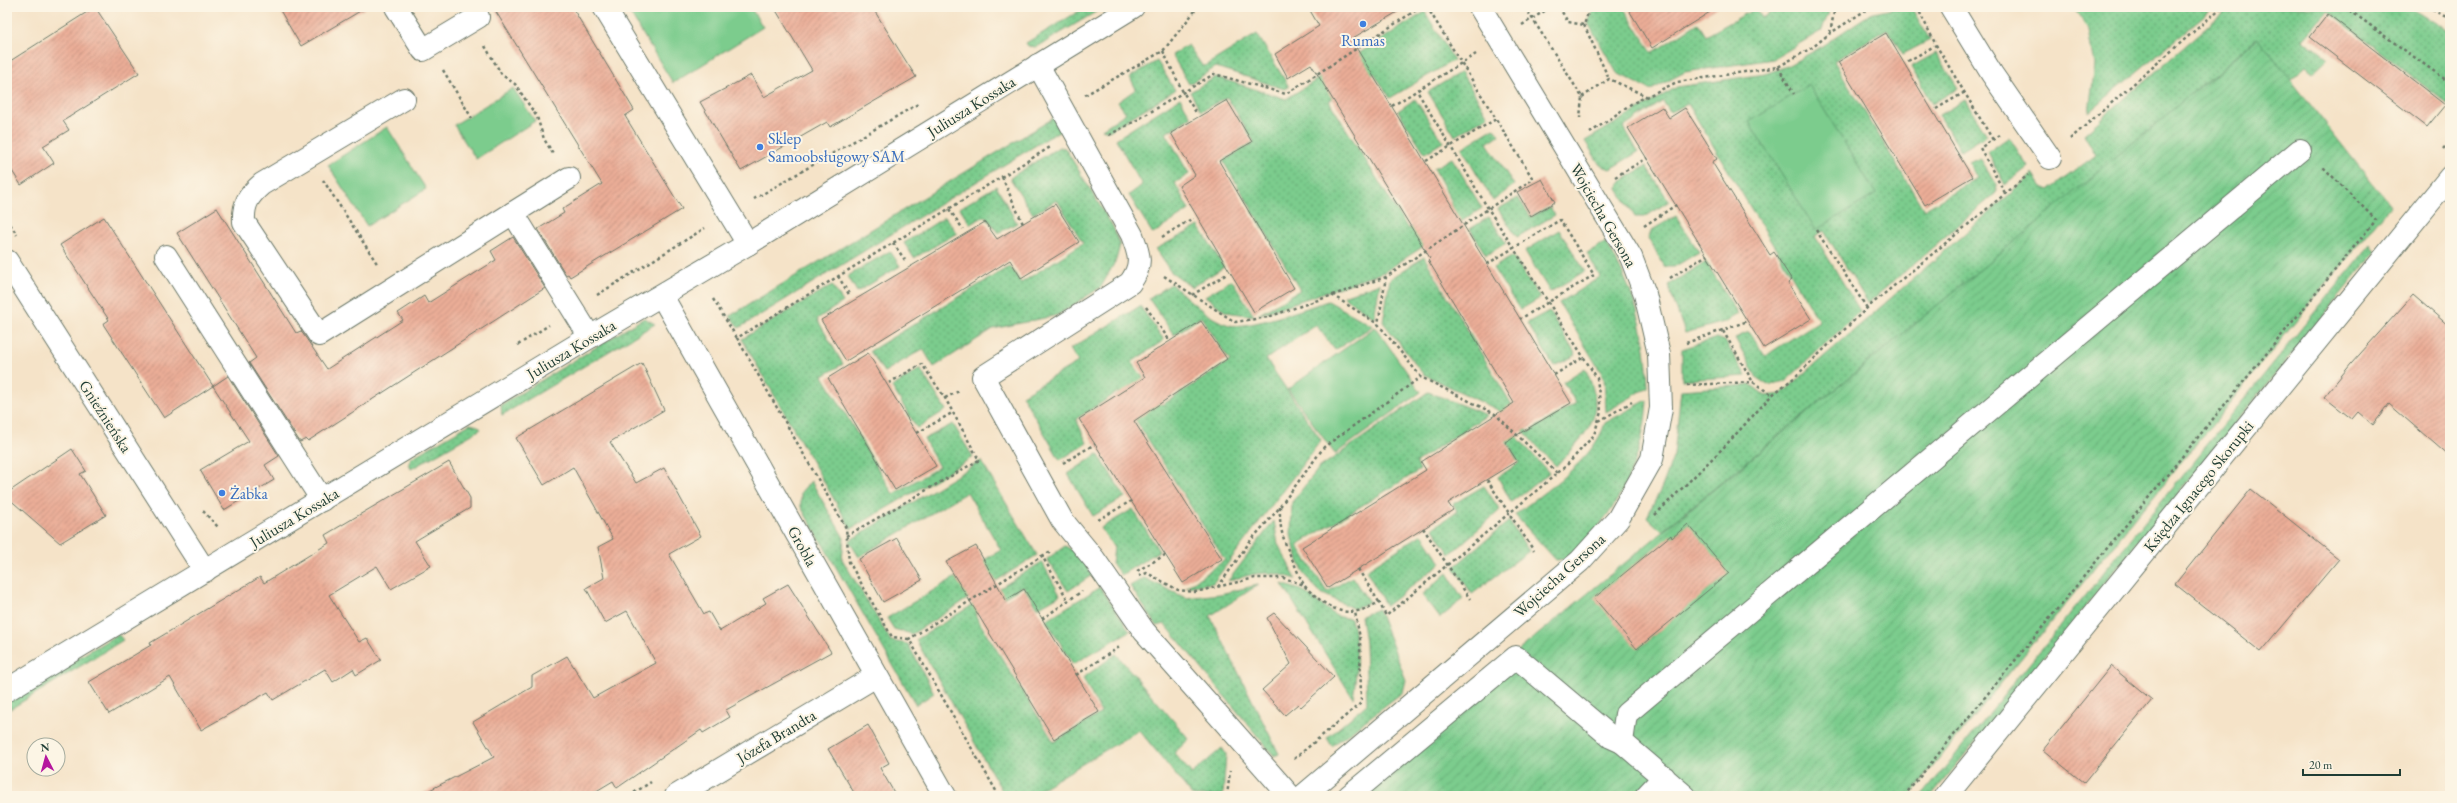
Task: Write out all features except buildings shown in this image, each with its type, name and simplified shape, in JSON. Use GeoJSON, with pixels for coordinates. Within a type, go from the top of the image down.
{"type":"FeatureCollection","features":[{"type":"Feature","properties":{"kind":"street"},"geometry":{"type":"LineString","coordinates":[[396,7],[423,50],[475,19]]}},
{"type":"Feature","properties":{"kind":"street"},"geometry":{"type":"LineString","coordinates":[[604,7],[748,244]]}},
{"type":"Feature","properties":{"kind":"street","name":"Juliusza Kossaka"},"geometry":{"type":"LineString","coordinates":[[7,690],[590,337],[748,244],[1134,7]]}},
{"type":"Feature","properties":{"kind":"street","name":"Wojciecha Gersona"},"geometry":{"type":"LineString","coordinates":[[1303,796],[1580,561],[1618,519],[1652,459],[1661,408],[1659,354],[1645,294],[1631,257],[1480,7]]}},
{"type":"Feature","properties":{"kind":"street"},"geometry":{"type":"LineString","coordinates":[[1951,7],[1992,74],[2050,158]]}},
{"type":"Feature","properties":{"kind":"street"},"geometry":{"type":"LineString","coordinates":[[1038,65],[1132,235],[1138,257],[1138,271],[1130,283],[983,377],[1062,520],[1109,581],[1144,631],[1290,796]]}},
{"type":"Feature","properties":{"kind":"street"},"geometry":{"type":"LineString","coordinates":[[404,98],[308,156],[250,194],[243,207],[244,222],[319,335],[568,178]]}},
{"type":"Feature","properties":{"kind":"street"},"geometry":{"type":"LineString","coordinates":[[1622,742],[1626,714],[2300,150]]}},
{"type":"Feature","properties":{"kind":"street","name":"Księdza Ignacego Skorupki"},"geometry":{"type":"LineString","coordinates":[[1946,796],[2450,177]]}},
{"type":"Feature","properties":{"kind":"street"},"geometry":{"type":"LineString","coordinates":[[513,213],[555,278],[590,337]]}},
{"type":"Feature","properties":{"kind":"street"},"geometry":{"type":"LineString","coordinates":[[166,256],[322,500]]}},
{"type":"Feature","properties":{"kind":"street","name":"Gnieźnieńska"},"geometry":{"type":"LineString","coordinates":[[7,261],[205,571]]}},
{"type":"Feature","properties":{"kind":"street","name":"Grobla"},"geometry":{"type":"LineString","coordinates":[[662,296],[945,796]]}},
{"type":"Feature","properties":{"kind":"street"},"geometry":{"type":"LineString","coordinates":[[1349,796],[1516,657],[1611,737],[1622,742],[1686,796]]}},
{"type":"Feature","properties":{"kind":"street","name":"Józefa Brandta"},"geometry":{"type":"LineString","coordinates":[[676,796],[876,676]]}},
{"type":"Feature","properties":{"kind":"street"},"geometry":{"type":"LineString","coordinates":[[1646,796],[1664,777]]}},
{"type":"Feature","properties":{"kind":"path"},"geometry":{"type":"LineString","coordinates":[[1062,108],[1163,51],[1198,7]]}},
{"type":"Feature","properties":{"kind":"path"},"geometry":{"type":"LineString","coordinates":[[737,338],[1055,144],[1084,147],[1137,120],[1214,74],[1286,94],[1421,7]]}},
{"type":"Feature","properties":{"kind":"path"},"geometry":{"type":"LineString","coordinates":[[1193,218],[1138,257],[1192,295],[1235,322],[1268,317],[1386,277],[1489,210],[1533,179],[1427,7]]}},
{"type":"Feature","properties":{"kind":"path"},"geometry":{"type":"LineString","coordinates":[[1524,7],[1582,97],[1609,79]]}},
{"type":"Feature","properties":{"kind":"path"},"geometry":{"type":"LineString","coordinates":[[1559,7],[1568,22],[1584,25]]}},
{"type":"Feature","properties":{"kind":"path"},"geometry":{"type":"LineString","coordinates":[[1590,7],[1584,25],[1609,79],[1646,96]]}},
{"type":"Feature","properties":{"kind":"path"},"geometry":{"type":"LineString","coordinates":[[1830,34],[1835,7]]}},
{"type":"Feature","properties":{"kind":"path"},"geometry":{"type":"LineString","coordinates":[[1566,148],[1631,104],[1646,96],[1677,82],[1778,67],[1813,47],[1866,10],[1877,7]]}},
{"type":"Feature","properties":{"kind":"path"},"geometry":{"type":"LineString","coordinates":[[1917,7],[1936,45],[1994,140]]}},
{"type":"Feature","properties":{"kind":"path"},"geometry":{"type":"LineString","coordinates":[[1618,519],[1649,519],[1674,498],[1772,395],[1794,378],[1867,308],[2005,193],[2050,158],[2222,7]]}},
{"type":"Feature","properties":{"kind":"path"},"geometry":{"type":"LineString","coordinates":[[2345,7],[2450,83]]}},
{"type":"Feature","properties":{"kind":"path"},"geometry":{"type":"LineString","coordinates":[[2427,7],[2450,19]]}},
{"type":"Feature","properties":{"kind":"path"},"geometry":{"type":"LineString","coordinates":[[475,19],[502,75],[515,84],[537,117],[544,139],[568,178]]}},
{"type":"Feature","properties":{"kind":"path"},"geometry":{"type":"LineString","coordinates":[[1908,61],[1964,28]]}},
{"type":"Feature","properties":{"kind":"path"},"geometry":{"type":"LineString","coordinates":[[429,47],[474,120]]}},
{"type":"Feature","properties":{"kind":"path"},"geometry":{"type":"LineString","coordinates":[[1163,51],[1183,92],[1197,114]]}},
{"type":"Feature","properties":{"kind":"path"},"geometry":{"type":"LineString","coordinates":[[1778,67],[1794,94]]}},
{"type":"Feature","properties":{"kind":"path"},"geometry":{"type":"LineString","coordinates":[[1936,109],[1992,74]]}},
{"type":"Feature","properties":{"kind":"path"},"geometry":{"type":"LineString","coordinates":[[1358,569],[1386,616],[1557,472],[1594,434],[1601,412],[1597,378],[1515,248],[1489,210],[1417,91],[1392,106]]}},
{"type":"Feature","properties":{"kind":"path"},"geometry":{"type":"LineString","coordinates":[[1426,161],[1452,147],[1496,119]]}},
{"type":"Feature","properties":{"kind":"path"},"geometry":{"type":"LineString","coordinates":[[1980,148],[2005,193]]}},
{"type":"Feature","properties":{"kind":"path"},"geometry":{"type":"LineString","coordinates":[[1904,796],[2376,220],[2310,154],[2300,150]]}},
{"type":"Feature","properties":{"kind":"path"},"geometry":{"type":"LineString","coordinates":[[308,156],[393,289]]}},
{"type":"Feature","properties":{"kind":"path"},"geometry":{"type":"LineString","coordinates":[[1613,179],[1647,158]]}},
{"type":"Feature","properties":{"kind":"path"},"geometry":{"type":"LineString","coordinates":[[1002,177],[1023,224]]}},
{"type":"Feature","properties":{"kind":"path"},"geometry":{"type":"LineString","coordinates":[[1641,228],[1676,205]]}},
{"type":"Feature","properties":{"kind":"path"},"geometry":{"type":"LineString","coordinates":[[949,209],[963,229]]}},
{"type":"Feature","properties":{"kind":"path"},"geometry":{"type":"LineString","coordinates":[[1487,264],[1560,220],[1594,275],[1520,319]]}},
{"type":"Feature","properties":{"kind":"path"},"geometry":{"type":"LineString","coordinates":[[1816,230],[1867,308]]}},
{"type":"Feature","properties":{"kind":"path"},"geometry":{"type":"LineString","coordinates":[[893,243],[906,260]]}},
{"type":"Feature","properties":{"kind":"path"},"geometry":{"type":"LineString","coordinates":[[1669,279],[1707,255]]}},
{"type":"Feature","properties":{"kind":"path"},"geometry":{"type":"LineString","coordinates":[[1192,295],[1227,274]]}},
{"type":"Feature","properties":{"kind":"path"},"geometry":{"type":"LineString","coordinates":[[838,276],[850,296]]}},
{"type":"Feature","properties":{"kind":"path"},"geometry":{"type":"LineString","coordinates":[[1378,324],[1386,277]]}},
{"type":"Feature","properties":{"kind":"path"},"geometry":{"type":"LineString","coordinates":[[1130,283],[1170,341]]}},
{"type":"Feature","properties":{"kind":"path"},"geometry":{"type":"LineString","coordinates":[[1332,295],[1378,324],[1421,377],[1495,414],[1557,472]]}},
{"type":"Feature","properties":{"kind":"path"},"geometry":{"type":"LineString","coordinates":[[677,321],[714,298],[846,528],[848,562],[892,637],[909,639],[1042,556],[1068,600]]}},
{"type":"Feature","properties":{"kind":"path"},"geometry":{"type":"LineString","coordinates":[[1679,345],[1724,331],[1748,321]]}},
{"type":"Feature","properties":{"kind":"path"},"geometry":{"type":"LineString","coordinates":[[1724,331],[1753,382],[1772,395]]}},
{"type":"Feature","properties":{"kind":"path"},"geometry":{"type":"LineString","coordinates":[[1554,375],[1584,357]]}},
{"type":"Feature","properties":{"kind":"path"},"geometry":{"type":"LineString","coordinates":[[846,536],[979,460],[945,398],[922,364],[887,384]]}},
{"type":"Feature","properties":{"kind":"path"},"geometry":{"type":"LineString","coordinates":[[1218,587],[1251,540],[1280,507],[1324,447],[1421,377]]}},
{"type":"Feature","properties":{"kind":"path"},"geometry":{"type":"LineString","coordinates":[[1680,385],[1753,382]]}},
{"type":"Feature","properties":{"kind":"path"},"geometry":{"type":"LineString","coordinates":[[916,433],[952,413]]}},
{"type":"Feature","properties":{"kind":"path"},"geometry":{"type":"LineString","coordinates":[[1039,478],[1095,444]]}},
{"type":"Feature","properties":{"kind":"path"},"geometry":{"type":"LineString","coordinates":[[1487,480],[1534,551]]}},
{"type":"Feature","properties":{"kind":"path"},"geometry":{"type":"LineString","coordinates":[[1074,535],[1131,501]]}},
{"type":"Feature","properties":{"kind":"path"},"geometry":{"type":"LineString","coordinates":[[1280,507],[1281,531],[1304,585]]}},
{"type":"Feature","properties":{"kind":"path"},"geometry":{"type":"LineString","coordinates":[[1423,528],[1470,599]]}},
{"type":"Feature","properties":{"kind":"path"},"geometry":{"type":"LineString","coordinates":[[1042,619],[1068,600],[1109,581],[1147,573],[1178,590],[1195,592],[1256,578],[1284,578],[1304,585],[1333,609],[1355,612],[1366,610],[1379,602]]}},
{"type":"Feature","properties":{"kind":"path"},"geometry":{"type":"LineString","coordinates":[[1273,777],[1361,703],[1360,638],[1355,612]]}},
{"type":"Feature","properties":{"kind":"path"},"geometry":{"type":"LineString","coordinates":[[1076,675],[1144,631]]}},
{"type":"Feature","properties":{"kind":"path"},"geometry":{"type":"LineString","coordinates":[[909,639],[999,796]]}},
{"type":"Feature","properties":{"kind":"path"},"geometry":{"type":"LineString","coordinates":[[629,796],[656,779]]}},
{"type":"Feature","properties":{"kind":"green space"},"geometry":{"type":"Polygon","coordinates":[[[626,7],[750,7],[763,27],[673,83],[626,7]]]}},
{"type":"Feature","properties":{"kind":"green space"},"geometry":{"type":"Polygon","coordinates":[[[1086,7],[1104,7],[1037,47],[1028,46],[1026,43],[1086,7]]]}},
{"type":"Feature","properties":{"kind":"green space"},"geometry":{"type":"Polygon","coordinates":[[[1594,7],[1623,7],[1652,53],[1698,23],[1706,36],[1756,8],[1762,18],[1780,7],[1829,7],[1828,15],[1821,31],[1773,59],[1685,72],[1651,90],[1617,73],[1588,23],[1594,7]]]}},
{"type":"Feature","properties":{"kind":"green space"},"geometry":{"type":"Polygon","coordinates":[[[1900,7],[1911,7],[1930,40],[1903,54],[1887,29],[1834,61],[1924,210],[1977,178],[1969,163],[1980,158],[1997,185],[1996,193],[1868,303],[1824,231],[1815,236],[1860,311],[1786,381],[1768,385],[1757,378],[1735,338],[1749,332],[1765,356],[1819,321],[1688,104],[1670,112],[1663,101],[1624,127],[1638,152],[1610,169],[1600,165],[1585,141],[1677,87],[1765,74],[1787,66],[1816,50],[1870,14],[1900,7]]]}},
{"type":"Feature","properties":{"kind":"green space"},"geometry":{"type":"Polygon","coordinates":[[[2073,7],[2214,7],[2089,112],[2095,65],[2089,30],[2073,7]]]}},
{"type":"Feature","properties":{"kind":"green space"},"geometry":{"type":"Polygon","coordinates":[[[2230,7],[2410,7],[2450,32],[2450,106],[2328,11],[2303,39],[2328,58],[2313,72],[2306,66],[2290,80],[2257,38],[2072,195],[1662,531],[1647,517],[1662,487],[1674,455],[1681,390],[1751,385],[1766,396],[1781,394],[2033,174],[2042,187],[2049,190],[2096,155],[2084,134],[2230,7]]]}},
{"type":"Feature","properties":{"kind":"green space"},"geometry":{"type":"Polygon","coordinates":[[[1425,12],[1454,60],[1390,98],[1374,73],[1329,101],[1408,229],[1452,202],[1434,168],[1452,158],[1482,208],[1384,272],[1258,315],[1300,290],[1223,161],[1254,142],[1227,97],[1201,111],[1190,92],[1216,77],[1286,99],[1425,12]]]}},
{"type":"Feature","properties":{"kind":"green space"},"geometry":{"type":"Polygon","coordinates":[[[1257,34],[1289,87],[1284,89],[1216,67],[1189,84],[1172,55],[1188,45],[1203,67],[1257,34]]]}},
{"type":"Feature","properties":{"kind":"green space"},"geometry":{"type":"Polygon","coordinates":[[[2258,38],[2390,206],[1909,796],[1343,796],[2030,228],[2258,38]]]}},
{"type":"Feature","properties":{"kind":"green space"},"geometry":{"type":"Polygon","coordinates":[[[1936,53],[1958,88],[1932,104],[1911,67],[1936,53]]]}},
{"type":"Feature","properties":{"kind":"green space"},"geometry":{"type":"Polygon","coordinates":[[[1157,61],[1175,90],[1109,131],[1102,129],[1126,113],[1118,102],[1136,89],[1130,77],[1157,61]]]}},
{"type":"Feature","properties":{"kind":"green space"},"geometry":{"type":"Polygon","coordinates":[[[1461,72],[1488,116],[1455,136],[1428,92],[1461,72]]]}},
{"type":"Feature","properties":{"kind":"green space"},"geometry":{"type":"Polygon","coordinates":[[[1809,85],[1876,194],[1816,230],[1749,122],[1809,85]]]}},
{"type":"Feature","properties":{"kind":"green space"},"geometry":{"type":"Polygon","coordinates":[[[513,88],[535,121],[476,159],[454,125],[513,88]]]}},
{"type":"Feature","properties":{"kind":"green space"},"geometry":{"type":"Polygon","coordinates":[[[1180,98],[1191,117],[1166,133],[1189,174],[1175,183],[1189,210],[1153,234],[1129,195],[1142,185],[1116,139],[1180,98]]]}},
{"type":"Feature","properties":{"kind":"green space"},"geometry":{"type":"Polygon","coordinates":[[[1415,99],[1443,142],[1425,153],[1398,111],[1415,99]]]}},
{"type":"Feature","properties":{"kind":"green space"},"geometry":{"type":"Polygon","coordinates":[[[1965,100],[1987,135],[1961,151],[1939,115],[1965,100]]]}},
{"type":"Feature","properties":{"kind":"green space"},"geometry":{"type":"Polygon","coordinates":[[[1057,116],[1064,128],[739,328],[730,316],[1057,116]]]}},
{"type":"Feature","properties":{"kind":"green space"},"geometry":{"type":"Polygon","coordinates":[[[387,127],[426,189],[367,226],[328,165],[387,127]]]}},
{"type":"Feature","properties":{"kind":"green space"},"geometry":{"type":"Polygon","coordinates":[[[1494,128],[1499,135],[1487,143],[1514,185],[1493,201],[1462,148],[1494,128]]]}},
{"type":"Feature","properties":{"kind":"green space"},"geometry":{"type":"Polygon","coordinates":[[[2009,137],[2028,167],[2005,185],[1988,152],[2009,137]]]}},
{"type":"Feature","properties":{"kind":"green space"},"geometry":{"type":"Polygon","coordinates":[[[1059,147],[1065,148],[1113,227],[1120,245],[1116,260],[1101,287],[1058,315],[993,329],[934,367],[923,349],[884,372],[870,351],[1010,266],[1021,283],[1083,243],[1057,200],[1033,214],[1010,178],[1059,147]]]}},
{"type":"Feature","properties":{"kind":"green space"},"geometry":{"type":"Polygon","coordinates":[[[1646,166],[1669,201],[1645,217],[1635,217],[1618,189],[1620,182],[1646,166]]]}},
{"type":"Feature","properties":{"kind":"green space"},"geometry":{"type":"Polygon","coordinates":[[[996,186],[1017,223],[998,233],[985,216],[970,224],[960,208],[996,186]]]}},
{"type":"Feature","properties":{"kind":"green space"},"geometry":{"type":"Polygon","coordinates":[[[1518,198],[1531,217],[1550,207],[1555,215],[1517,237],[1498,209],[1518,198]]]}},
{"type":"Feature","properties":{"kind":"green space"},"geometry":{"type":"Polygon","coordinates":[[[1676,216],[1699,252],[1674,267],[1665,267],[1648,238],[1652,230],[1676,216]]]}},
{"type":"Feature","properties":{"kind":"green space"},"geometry":{"type":"Polygon","coordinates":[[[945,217],[957,233],[914,258],[904,243],[945,217]]]}},
{"type":"Feature","properties":{"kind":"green space"},"geometry":{"type":"Polygon","coordinates":[[[1489,217],[1506,243],[1486,255],[1470,229],[1489,217]]]}},
{"type":"Feature","properties":{"kind":"green space"},"geometry":{"type":"Polygon","coordinates":[[[1199,226],[1224,267],[1192,287],[1170,271],[1156,249],[1199,226]]]}},
{"type":"Feature","properties":{"kind":"green space"},"geometry":{"type":"Polygon","coordinates":[[[1559,230],[1585,271],[1550,292],[1525,251],[1559,230]]]}},
{"type":"Feature","properties":{"kind":"green space"},"geometry":{"type":"Polygon","coordinates":[[[1606,242],[1625,278],[1637,312],[1645,347],[1648,387],[1606,412],[1604,377],[1559,303],[1600,277],[1587,253],[1606,242]]]}},
{"type":"Feature","properties":{"kind":"green space"},"geometry":{"type":"Polygon","coordinates":[[[2370,244],[2375,252],[1931,796],[1922,796],[2370,244]]]}},
{"type":"Feature","properties":{"kind":"green space"},"geometry":{"type":"Polygon","coordinates":[[[890,251],[900,266],[857,292],[848,276],[890,251]]]}},
{"type":"Feature","properties":{"kind":"green space"},"geometry":{"type":"Polygon","coordinates":[[[1513,256],[1540,298],[1520,310],[1493,268],[1513,256]]]}},
{"type":"Feature","properties":{"kind":"green space"},"geometry":{"type":"Polygon","coordinates":[[[1424,257],[1528,432],[1576,403],[1563,382],[1585,368],[1592,385],[1595,399],[1591,422],[1585,433],[1556,466],[1519,427],[1496,409],[1423,374],[1383,322],[1390,279],[1424,257]]]}},
{"type":"Feature","properties":{"kind":"green space"},"geometry":{"type":"Polygon","coordinates":[[[1706,262],[1738,314],[1724,322],[1685,333],[1668,285],[1706,262]]]}},
{"type":"Feature","properties":{"kind":"green space"},"geometry":{"type":"Polygon","coordinates":[[[1232,280],[1254,316],[1226,312],[1205,296],[1232,280]]]}},
{"type":"Feature","properties":{"kind":"green space"},"geometry":{"type":"Polygon","coordinates":[[[1380,283],[1374,318],[1343,296],[1380,283]]]}},
{"type":"Feature","properties":{"kind":"green space"},"geometry":{"type":"Polygon","coordinates":[[[1171,284],[1191,302],[1213,318],[1229,325],[1238,326],[1263,321],[1328,301],[1373,326],[1335,350],[1316,325],[1266,359],[1321,440],[1213,583],[1186,587],[1225,560],[1118,392],[1076,419],[1087,443],[1060,460],[1022,395],[1078,362],[1070,349],[1140,306],[1164,340],[1132,362],[1162,405],[1230,361],[1201,317],[1174,335],[1149,299],[1171,284]]]}},
{"type":"Feature","properties":{"kind":"green space"},"geometry":{"type":"Polygon","coordinates":[[[832,285],[843,302],[817,319],[843,364],[823,376],[893,494],[939,467],[924,439],[953,424],[973,457],[851,529],[742,339],[832,285]]]}},
{"type":"Feature","properties":{"kind":"green space"},"geometry":{"type":"Polygon","coordinates":[[[1549,311],[1576,355],[1554,366],[1527,323],[1549,311]]]}},
{"type":"Feature","properties":{"kind":"green space"},"geometry":{"type":"Polygon","coordinates":[[[644,318],[655,324],[502,415],[501,405],[644,318]]]}},
{"type":"Feature","properties":{"kind":"green space"},"geometry":{"type":"Polygon","coordinates":[[[1375,327],[1421,392],[1335,454],[1288,389],[1375,327]]]}},
{"type":"Feature","properties":{"kind":"green space"},"geometry":{"type":"Polygon","coordinates":[[[1717,338],[1725,341],[1746,376],[1682,380],[1682,349],[1717,338]]]}},
{"type":"Feature","properties":{"kind":"green space"},"geometry":{"type":"Polygon","coordinates":[[[920,369],[946,410],[917,428],[892,387],[920,369]]]}},
{"type":"Feature","properties":{"kind":"green space"},"geometry":{"type":"Polygon","coordinates":[[[1428,392],[1487,415],[1416,462],[1420,470],[1297,545],[1327,592],[1352,577],[1369,602],[1354,609],[1319,592],[1308,579],[1298,561],[1291,535],[1292,502],[1319,468],[1428,392]]]}},
{"type":"Feature","properties":{"kind":"green space"},"geometry":{"type":"Polygon","coordinates":[[[1647,400],[1646,415],[1640,445],[1630,475],[1616,503],[1598,527],[1567,559],[1556,560],[1515,515],[1567,474],[1579,462],[1599,437],[1605,423],[1647,400]]]}},
{"type":"Feature","properties":{"kind":"green space"},"geometry":{"type":"Polygon","coordinates":[[[1492,416],[1512,431],[1549,473],[1511,502],[1498,477],[1519,463],[1492,416]]]}},
{"type":"Feature","properties":{"kind":"green space"},"geometry":{"type":"Polygon","coordinates":[[[470,424],[478,426],[481,429],[411,469],[409,463],[411,458],[470,424]]]}},
{"type":"Feature","properties":{"kind":"green space"},"geometry":{"type":"Polygon","coordinates":[[[1098,454],[1125,497],[1093,516],[1068,474],[1098,454]]]}},
{"type":"Feature","properties":{"kind":"green space"},"geometry":{"type":"Polygon","coordinates":[[[981,461],[1037,555],[912,634],[894,629],[887,618],[1001,550],[967,492],[859,557],[849,541],[981,461]]]}},
{"type":"Feature","properties":{"kind":"green space"},"geometry":{"type":"Polygon","coordinates":[[[811,481],[844,538],[842,559],[891,641],[908,644],[934,693],[916,705],[801,507],[801,492],[811,481]]]}},
{"type":"Feature","properties":{"kind":"green space"},"geometry":{"type":"Polygon","coordinates":[[[1484,486],[1500,510],[1450,554],[1433,528],[1457,511],[1453,504],[1484,486]]]}},
{"type":"Feature","properties":{"kind":"green space"},"geometry":{"type":"Polygon","coordinates":[[[1133,509],[1159,551],[1121,575],[1112,563],[1114,548],[1101,528],[1133,509]]]}},
{"type":"Feature","properties":{"kind":"green space"},"geometry":{"type":"Polygon","coordinates":[[[1274,521],[1278,544],[1296,579],[1277,574],[1262,573],[1228,581],[1274,521]]]}},
{"type":"Feature","properties":{"kind":"green space"},"geometry":{"type":"Polygon","coordinates":[[[1509,521],[1529,551],[1472,594],[1454,567],[1509,521]]]}},
{"type":"Feature","properties":{"kind":"green space"},"geometry":{"type":"Polygon","coordinates":[[[1422,534],[1441,563],[1386,606],[1366,570],[1422,534]]]}},
{"type":"Feature","properties":{"kind":"green space"},"geometry":{"type":"Polygon","coordinates":[[[1065,546],[1078,553],[1092,575],[1068,591],[1047,559],[1065,546]]]}},
{"type":"Feature","properties":{"kind":"green space"},"geometry":{"type":"Polygon","coordinates":[[[1042,562],[1060,595],[1038,608],[1023,586],[975,615],[1054,742],[1101,713],[1083,678],[1116,654],[1189,739],[1174,753],[1192,774],[1222,748],[1226,754],[1223,796],[1193,796],[1139,730],[1029,796],[1005,796],[916,640],[1042,562]]]}},
{"type":"Feature","properties":{"kind":"green space"},"geometry":{"type":"Polygon","coordinates":[[[1447,573],[1463,599],[1440,618],[1422,595],[1447,573]]]}},
{"type":"Feature","properties":{"kind":"green space"},"geometry":{"type":"Polygon","coordinates":[[[1144,578],[1186,598],[1220,594],[1258,585],[1210,616],[1279,754],[1274,756],[1165,624],[1157,626],[1130,586],[1144,578]]]}},
{"type":"Feature","properties":{"kind":"green space"},"geometry":{"type":"Polygon","coordinates":[[[1282,584],[1303,591],[1336,616],[1351,619],[1354,629],[1356,648],[1356,678],[1353,698],[1282,584]]]}},
{"type":"Feature","properties":{"kind":"green space"},"geometry":{"type":"Polygon","coordinates":[[[1100,587],[1130,631],[1073,664],[1046,620],[1100,587]]]}},
{"type":"Feature","properties":{"kind":"green space"},"geometry":{"type":"Polygon","coordinates":[[[1378,609],[1406,680],[1403,692],[1332,746],[1327,738],[1367,704],[1365,643],[1361,616],[1378,609]]]}},
{"type":"Feature","properties":{"kind":"green space"},"geometry":{"type":"Polygon","coordinates":[[[118,634],[123,640],[7,711],[7,700],[118,634]]]}},
{"type":"Feature","properties":{"kind":"place","name":"Rumas"},"geometry":{"type":"Point","coordinates":[1363,24]}},
{"type":"Feature","properties":{"kind":"place","name":"Sklep Samoobsługowy SAM"},"geometry":{"type":"Point","coordinates":[760,147]}},
{"type":"Feature","properties":{"kind":"place","name":"Żabka"},"geometry":{"type":"Point","coordinates":[222,493]}}]}
